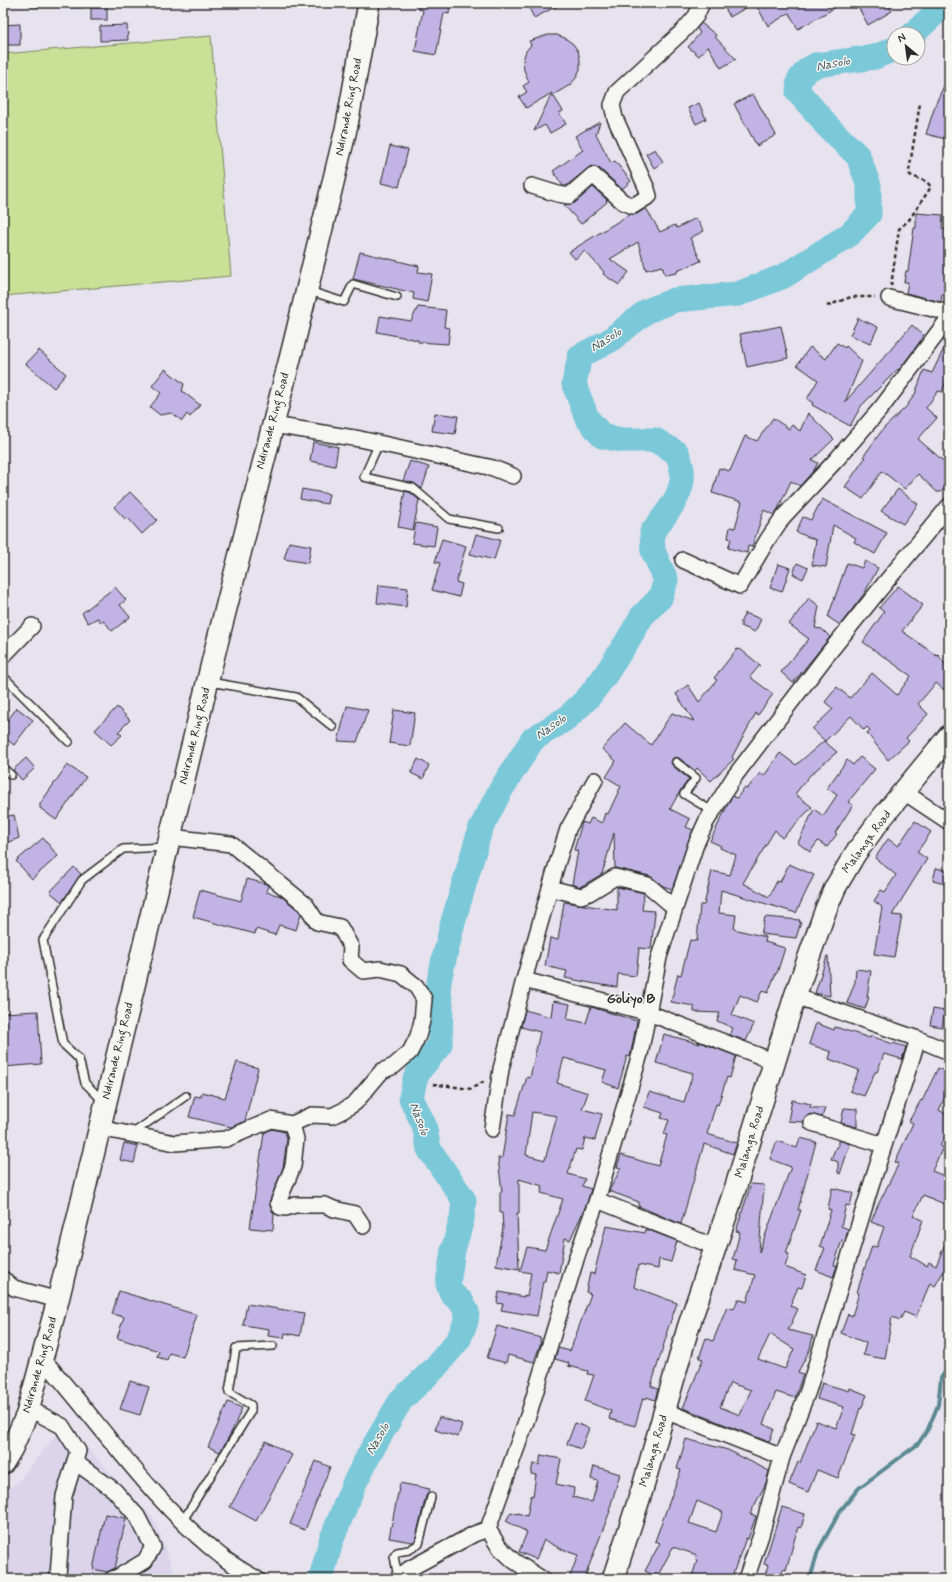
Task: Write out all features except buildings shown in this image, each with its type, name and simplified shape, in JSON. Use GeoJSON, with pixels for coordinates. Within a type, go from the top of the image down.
{"type":"FeatureCollection","features":[{"type":"Feature","properties":{"kind":"street","name":"Ndirande Ring Road"},"geometry":{"type":"LineString","coordinates":[[3,1463],[12,1448],[28,1408],[58,1300],[263,458],[273,425],[347,125],[368,3]]}},
{"type":"Feature","properties":{"kind":"street"},"geometry":{"type":"LineString","coordinates":[[532,186],[569,196],[593,175],[623,202],[632,206],[649,196],[648,189],[615,118],[612,105],[618,92],[684,30],[696,16],[702,3]]}},
{"type":"Feature","properties":{"kind":"street"},"geometry":{"type":"LineString","coordinates":[[889,298],[949,313]]}},
{"type":"Feature","properties":{"kind":"street"},"geometry":{"type":"LineString","coordinates":[[683,560],[740,586],[783,517],[837,459],[882,407],[949,318]]}},
{"type":"Feature","properties":{"kind":"street"},"geometry":{"type":"LineString","coordinates":[[273,425],[300,428],[318,433],[379,443],[493,468],[513,476]]}},
{"type":"Feature","properties":{"kind":"street"},"geometry":{"type":"LineString","coordinates":[[488,1529],[529,1413],[577,1256],[597,1200],[640,1054],[659,957],[696,844],[712,811],[734,778],[827,655],[949,506]]}},
{"type":"Feature","properties":{"kind":"street"},"geometry":{"type":"LineString","coordinates":[[3,656],[32,626]]}},
{"type":"Feature","properties":{"kind":"street","name":"Malanga Road"},"geometry":{"type":"LineString","coordinates":[[613,1579],[643,1487],[685,1340],[736,1186],[795,996],[816,934],[835,888],[859,848],[949,736]]}},
{"type":"Feature","properties":{"kind":"street"},"geometry":{"type":"LineString","coordinates":[[492,1129],[501,1069],[550,888],[568,829],[595,780]]}},
{"type":"Feature","properties":{"kind":"street"},"geometry":{"type":"LineString","coordinates":[[904,792],[949,822]]}},
{"type":"Feature","properties":{"kind":"street"},"geometry":{"type":"LineString","coordinates":[[99,1128],[175,1143],[226,1139],[271,1120],[292,1124],[312,1115],[332,1116],[355,1103],[382,1071],[394,1066],[410,1052],[418,1036],[422,1021],[424,999],[416,986],[401,974],[380,970],[363,971],[350,960],[351,947],[340,927],[317,922],[306,905],[231,844],[169,842]]}},
{"type":"Feature","properties":{"kind":"street"},"geometry":{"type":"LineString","coordinates":[[550,888],[581,896],[589,893],[615,877],[648,885],[675,908]]}},
{"type":"Feature","properties":{"kind":"street"},"geometry":{"type":"LineString","coordinates":[[524,980],[649,1012],[775,1062]]}},
{"type":"Feature","properties":{"kind":"street"},"geometry":{"type":"LineString","coordinates":[[795,996],[918,1039],[949,1052]]}},
{"type":"Feature","properties":{"kind":"street"},"geometry":{"type":"LineString","coordinates":[[746,1579],[761,1535],[782,1457],[808,1392],[918,1039]]}},
{"type":"Feature","properties":{"kind":"street"},"geometry":{"type":"LineString","coordinates":[[812,1123],[884,1145]]}},
{"type":"Feature","properties":{"kind":"street"},"geometry":{"type":"LineString","coordinates":[[292,1124],[296,1139],[293,1166],[278,1203],[280,1207],[286,1208],[295,1205],[325,1205],[334,1209],[355,1214],[363,1226]]}},
{"type":"Feature","properties":{"kind":"street"},"geometry":{"type":"LineString","coordinates":[[597,1200],[715,1247]]}},
{"type":"Feature","properties":{"kind":"street"},"geometry":{"type":"LineString","coordinates":[[3,1279],[14,1288],[58,1300]]}},
{"type":"Feature","properties":{"kind":"street"},"geometry":{"type":"LineString","coordinates":[[42,1358],[73,1393],[132,1466],[182,1522],[222,1557],[257,1579]]}},
{"type":"Feature","properties":{"kind":"street"},"geometry":{"type":"LineString","coordinates":[[28,1408],[62,1426],[78,1451],[64,1496],[59,1579]]}},
{"type":"Feature","properties":{"kind":"street"},"geometry":{"type":"LineString","coordinates":[[665,1411],[782,1457]]}},
{"type":"Feature","properties":{"kind":"street"},"geometry":{"type":"LineString","coordinates":[[75,1462],[114,1490],[137,1516],[153,1547],[145,1561],[112,1579]]}},
{"type":"Feature","properties":{"kind":"street"},"geometry":{"type":"LineString","coordinates":[[398,1578],[421,1563],[474,1534],[488,1529]]}},
{"type":"Feature","properties":{"kind":"street"},"geometry":{"type":"LineString","coordinates":[[488,1529],[499,1547],[504,1552],[514,1561],[542,1579]]}},
{"type":"Feature","properties":{"kind":"lane"},"geometry":{"type":"LineString","coordinates":[[307,290],[344,302],[353,284],[397,297]]}},
{"type":"Feature","properties":{"kind":"lane"},"geometry":{"type":"LineString","coordinates":[[379,443],[364,477],[413,488],[449,519],[499,528]]}},
{"type":"Feature","properties":{"kind":"lane"},"geometry":{"type":"LineString","coordinates":[[3,676],[69,742]]}},
{"type":"Feature","properties":{"kind":"lane"},"geometry":{"type":"LineString","coordinates":[[208,682],[296,697],[333,727]]}},
{"type":"Feature","properties":{"kind":"lane"},"geometry":{"type":"LineString","coordinates":[[676,762],[696,778],[684,794],[712,811]]}},
{"type":"Feature","properties":{"kind":"lane"},"geometry":{"type":"LineString","coordinates":[[3,768],[11,775]]}},
{"type":"Feature","properties":{"kind":"lane"},"geometry":{"type":"LineString","coordinates":[[105,1104],[85,1083],[79,1059],[63,1044],[43,940],[82,880],[123,849],[169,842]]}},
{"type":"Feature","properties":{"kind":"lane"},"geometry":{"type":"LineString","coordinates":[[131,1135],[186,1096]]}},
{"type":"Feature","properties":{"kind":"lane"},"geometry":{"type":"LineString","coordinates":[[182,1522],[251,1411],[251,1405],[229,1392],[236,1348],[272,1346]]}},
{"type":"Feature","properties":{"kind":"lane"},"geometry":{"type":"LineString","coordinates":[[398,1578],[394,1556],[397,1552],[409,1550],[419,1544],[432,1497]]}},
{"type":"Feature","properties":{"kind":"path"},"geometry":{"type":"LineString","coordinates":[[827,306],[851,298],[889,298],[899,229],[909,220],[931,188],[927,182],[910,175],[909,171],[920,103]]}},
{"type":"Feature","properties":{"kind":"path"},"geometry":{"type":"LineString","coordinates":[[433,1084],[471,1089],[501,1069]]}},
{"type":"Feature","properties":{"kind":"shaded area"},"geometry":{"type":"Polygon","coordinates":[[[65,1424],[155,1521],[176,1579],[3,1579],[3,1492],[18,1482],[65,1424]]]}},
{"type":"Feature","properties":{"kind":"green space"},"geometry":{"type":"Polygon","coordinates":[[[211,36],[231,276],[3,296],[3,54],[211,36]]]}},
{"type":"Feature","properties":{"kind":"water"},"geometry":{"type":"Polygon","coordinates":[[[30,3],[82,3],[82,8],[30,7],[30,3]]]}},
{"type":"Feature","properties":{"kind":"waterway","name":"Nasolo"},"geometry":{"type":"LineString","coordinates":[[922,26],[946,3]]}},
{"type":"Feature","properties":{"kind":"waterway","name":"Nasolo"},"geometry":{"type":"LineString","coordinates":[[822,119],[798,92],[799,80],[807,70],[816,65],[875,57],[886,52]]}},
{"type":"Feature","properties":{"kind":"waterway","name":"Nasolo"},"geometry":{"type":"LineString","coordinates":[[321,1579],[331,1541],[354,1484],[372,1449],[401,1400],[434,1369],[459,1339],[466,1321],[467,1312],[462,1302],[452,1294],[448,1284],[453,1250],[462,1219],[464,1200],[429,1149],[424,1125],[411,1098],[415,1079],[421,1068],[440,1045],[441,1005],[438,989],[440,976],[453,922],[480,830],[500,791],[533,739],[567,718],[588,698],[604,677],[642,616],[660,598],[666,580],[653,551],[652,532],[673,504],[680,488],[682,469],[677,453],[655,440],[622,440],[602,436],[587,418],[574,384],[580,356],[609,341],[647,311],[675,300],[738,294],[784,276],[849,235],[869,214],[869,186],[858,156],[825,124]]}},
{"type":"Feature","properties":{"kind":"waterway"},"geometry":{"type":"LineString","coordinates":[[810,1579],[818,1551],[840,1511],[859,1488],[918,1444],[928,1429],[938,1405],[941,1378],[949,1367]]}},
{"type":"Feature","properties":{"kind":"district","name":"Goliyo B"},"geometry":{"type":"Point","coordinates":[631,999]}}]}
